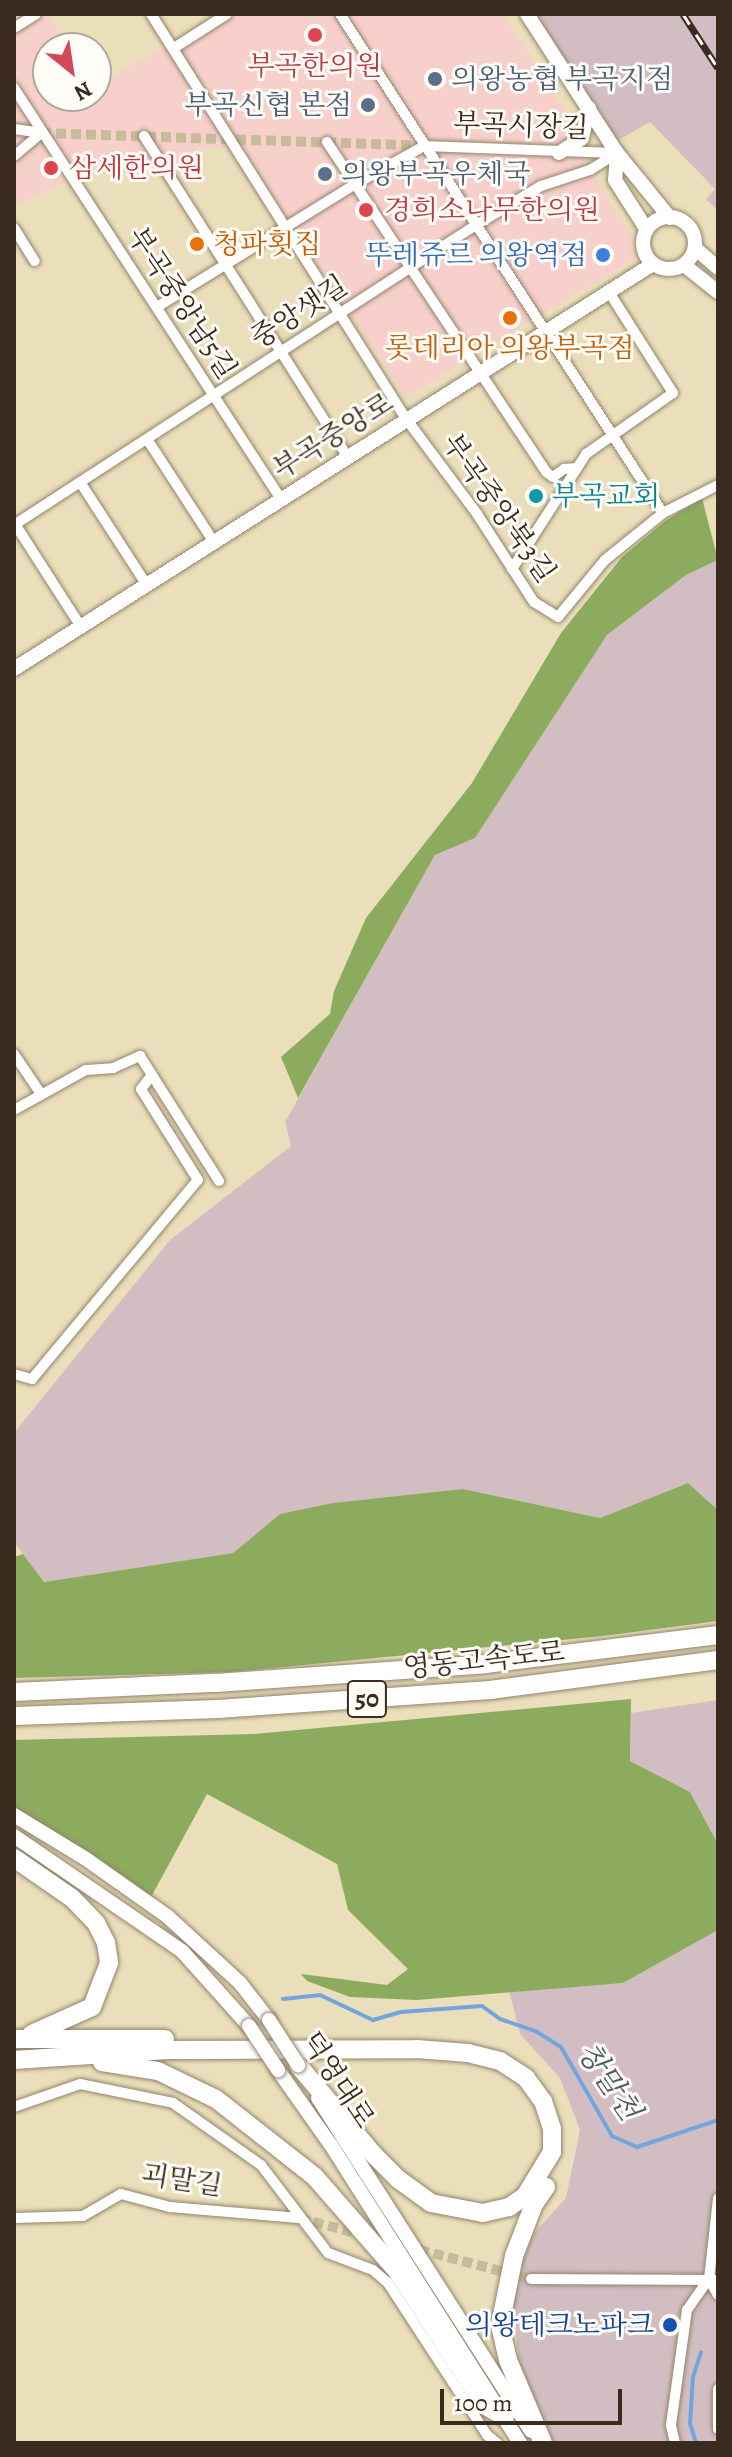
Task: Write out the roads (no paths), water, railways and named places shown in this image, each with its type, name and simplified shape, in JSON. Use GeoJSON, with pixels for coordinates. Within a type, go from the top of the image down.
{"type":"FeatureCollection","features":[{"type":"Feature","properties":{"kind":"highway","name":"영동고속도로"},"geometry":{"type":"LineString","coordinates":[[14,1692],[216,1683],[485,1664],[718,1635]]}},
{"type":"Feature","properties":{"kind":"highway","name":"영동고속도로"},"geometry":{"type":"LineString","coordinates":[[14,1716],[218,1709],[490,1690],[718,1660]]}},
{"type":"Feature","properties":{"kind":"highway"},"geometry":{"type":"LineString","coordinates":[[14,1858],[72,1898],[96,1923],[106,1943],[109,1963],[92,2007],[64,2022],[16,2039]]}},
{"type":"Feature","properties":{"kind":"highway"},"geometry":{"type":"LineString","coordinates":[[16,2039],[416,2038],[469,2043],[501,2051],[533,2070],[551,2097],[560,2127],[561,2151],[519,2242],[500,2325],[508,2360],[543,2443]]}},
{"type":"Feature","properties":{"kind":"highway"},"geometry":{"type":"LineString","coordinates":[[14,2060],[168,2050],[324,2048],[468,2053],[500,2061],[526,2078],[548,2115],[552,2129],[552,2152],[525,2196],[509,2207],[483,2213],[431,2203],[398,2179],[374,2155],[298,2065]]}},
{"type":"Feature","properties":{"kind":"highway"},"geometry":{"type":"LineString","coordinates":[[72,2057],[158,2071],[216,2099],[260,2130],[315,2177],[378,2246],[484,2405],[505,2417]]}},
{"type":"Feature","properties":{"kind":"street"},"geometry":{"type":"LineString","coordinates":[[14,28],[36,14]]}},
{"type":"Feature","properties":{"kind":"street","name":"부곡중앙북3길"},"geometry":{"type":"LineString","coordinates":[[151,14],[407,420],[534,602],[558,617],[605,560],[663,513]]}},
{"type":"Feature","properties":{"kind":"street"},"geometry":{"type":"LineString","coordinates":[[174,48],[227,14]]}},
{"type":"Feature","properties":{"kind":"street"},"geometry":{"type":"LineString","coordinates":[[340,14],[663,513],[718,485]]}},
{"type":"Feature","properties":{"kind":"street"},"geometry":{"type":"LineString","coordinates":[[527,14],[617,153],[670,218],[690,227],[695,248],[718,268]]}},
{"type":"Feature","properties":{"kind":"street","name":"부곡중앙남5길"},"geometry":{"type":"LineString","coordinates":[[14,88],[282,500]]}},
{"type":"Feature","properties":{"kind":"street"},"geometry":{"type":"LineString","coordinates":[[559,153],[582,138],[589,108]]}},
{"type":"Feature","properties":{"kind":"street"},"geometry":{"type":"LineString","coordinates":[[14,129],[41,133]]}},
{"type":"Feature","properties":{"kind":"street"},"geometry":{"type":"LineString","coordinates":[[14,156],[41,133]]}},
{"type":"Feature","properties":{"kind":"street"},"geometry":{"type":"LineString","coordinates":[[144,136],[348,457]]}},
{"type":"Feature","properties":{"kind":"street"},"geometry":{"type":"LineString","coordinates":[[327,142],[546,472],[553,477],[564,469],[577,468]]}},
{"type":"Feature","properties":{"kind":"street"},"geometry":{"type":"LineString","coordinates":[[157,307],[354,185],[424,146]]}},
{"type":"Feature","properties":{"kind":"street","name":"부곡시장길"},"geometry":{"type":"LineString","coordinates":[[424,146],[617,153]]}},
{"type":"Feature","properties":{"kind":"street"},"geometry":{"type":"LineString","coordinates":[[617,153],[615,180],[647,230],[644,248],[653,264],[665,269],[684,265],[695,248]]}},
{"type":"Feature","properties":{"kind":"street","name":"중앙샛길"},"geometry":{"type":"LineString","coordinates":[[14,525],[476,225],[541,186],[590,170],[617,153]]}},
{"type":"Feature","properties":{"kind":"street"},"geometry":{"type":"LineString","coordinates":[[647,230],[661,219],[670,218]]}},
{"type":"Feature","properties":{"kind":"street"},"geometry":{"type":"LineString","coordinates":[[14,228],[35,261]]}},
{"type":"Feature","properties":{"kind":"street","name":"부곡중앙로"},"geometry":{"type":"LineString","coordinates":[[14,669],[653,264]]}},
{"type":"Feature","properties":{"kind":"street"},"geometry":{"type":"LineString","coordinates":[[684,265],[718,292]]}},
{"type":"Feature","properties":{"kind":"street"},"geometry":{"type":"LineString","coordinates":[[512,569],[586,454],[673,393],[609,292]]}},
{"type":"Feature","properties":{"kind":"street"},"geometry":{"type":"LineString","coordinates":[[147,439],[214,542]]}},
{"type":"Feature","properties":{"kind":"street"},"geometry":{"type":"LineString","coordinates":[[80,482],[147,585]]}},
{"type":"Feature","properties":{"kind":"street"},"geometry":{"type":"LineString","coordinates":[[14,525],[81,627]]}},
{"type":"Feature","properties":{"kind":"street"},"geometry":{"type":"LineString","coordinates":[[14,1054],[41,1094]]}},
{"type":"Feature","properties":{"kind":"street"},"geometry":{"type":"LineString","coordinates":[[14,1110],[86,1070],[113,1068],[140,1056],[219,1181]]}},
{"type":"Feature","properties":{"kind":"street"},"geometry":{"type":"LineString","coordinates":[[14,1374],[32,1379],[198,1180],[141,1089],[152,1075]]}},
{"type":"Feature","properties":{"kind":"street","name":"덕영대로"},"geometry":{"type":"LineString","coordinates":[[14,1815],[86,1859],[167,1916],[240,1983],[269,2020],[532,2433],[543,2443]]}},
{"type":"Feature","properties":{"kind":"street","name":"덕영대로"},"geometry":{"type":"LineString","coordinates":[[14,1836],[182,1951],[209,1977],[249,2026],[331,2145],[520,2443]]}},
{"type":"Feature","properties":{"kind":"street"},"geometry":{"type":"LineString","coordinates":[[14,2107],[80,2084],[173,2103],[261,2165],[328,2253],[373,2270],[388,2283],[487,2435],[497,2443]]}},
{"type":"Feature","properties":{"kind":"street","name":"괴말길"},"geometry":{"type":"LineString","coordinates":[[14,2218],[83,2216],[121,2194],[170,2207],[299,2218]]}},
{"type":"Feature","properties":{"kind":"street"},"geometry":{"type":"LineString","coordinates":[[718,2199],[714,2280],[718,2295]]}},
{"type":"Feature","properties":{"kind":"street"},"geometry":{"type":"LineString","coordinates":[[531,2279],[714,2280]]}},
{"type":"Feature","properties":{"kind":"street"},"geometry":{"type":"LineString","coordinates":[[675,2443],[671,2425],[687,2310],[714,2280]]}},
{"type":"Feature","properties":{"kind":"street"},"geometry":{"type":"LineString","coordinates":[[718,2389],[718,2429]]}},
{"type":"Feature","properties":{"kind":"waterway","name":"창말천"},"geometry":{"type":"LineString","coordinates":[[283,1999],[320,1995],[373,2020],[401,2012],[482,2006],[500,2019],[537,2032],[561,2047],[612,2136],[637,2147],[718,2120]]}},
{"type":"Feature","properties":{"kind":"waterway"},"geometry":{"type":"LineString","coordinates":[[696,2443],[690,2423],[693,2377],[701,2352]]}},
{"type":"Feature","properties":{"kind":"tunnel"},"geometry":{"type":"LineString","coordinates":[[41,133],[424,146]]}},
{"type":"Feature","properties":{"kind":"tunnel"},"geometry":{"type":"LineString","coordinates":[[299,2218],[363,2235]]}},
{"type":"Feature","properties":{"kind":"tunnel"},"geometry":{"type":"LineString","coordinates":[[390,2242],[531,2279]]}},
{"type":"Feature","properties":{"kind":"railway"},"geometry":{"type":"LineString","coordinates":[[683,14],[718,68]]}},
{"type":"Feature","properties":{"kind":"place","name":"부곡한의원"},"geometry":{"type":"Point","coordinates":[315,35]}},
{"type":"Feature","properties":{"kind":"place","name":"의왕농협 부곡지점"},"geometry":{"type":"Point","coordinates":[435,79]}},
{"type":"Feature","properties":{"kind":"place","name":"부곡신협 본점"},"geometry":{"type":"Point","coordinates":[368,105]}},
{"type":"Feature","properties":{"kind":"place","name":"삼세한의원"},"geometry":{"type":"Point","coordinates":[51,168]}},
{"type":"Feature","properties":{"kind":"place","name":"의왕부곡우체국"},"geometry":{"type":"Point","coordinates":[325,174]}},
{"type":"Feature","properties":{"kind":"place","name":"경희소나무한의원"},"geometry":{"type":"Point","coordinates":[366,210]}},
{"type":"Feature","properties":{"kind":"place","name":"청파횟집"},"geometry":{"type":"Point","coordinates":[197,244]}},
{"type":"Feature","properties":{"kind":"place","name":"뚜레쥬르 의왕역점"},"geometry":{"type":"Point","coordinates":[603,255]}},
{"type":"Feature","properties":{"kind":"place","name":"롯데리아 의왕부곡점"},"geometry":{"type":"Point","coordinates":[510,318]}},
{"type":"Feature","properties":{"kind":"place","name":"부곡교회"},"geometry":{"type":"Point","coordinates":[536,496]}},
{"type":"Feature","properties":{"kind":"place","name":"의왕테크노파크"},"geometry":{"type":"Point","coordinates":[670,2325]}}]}
